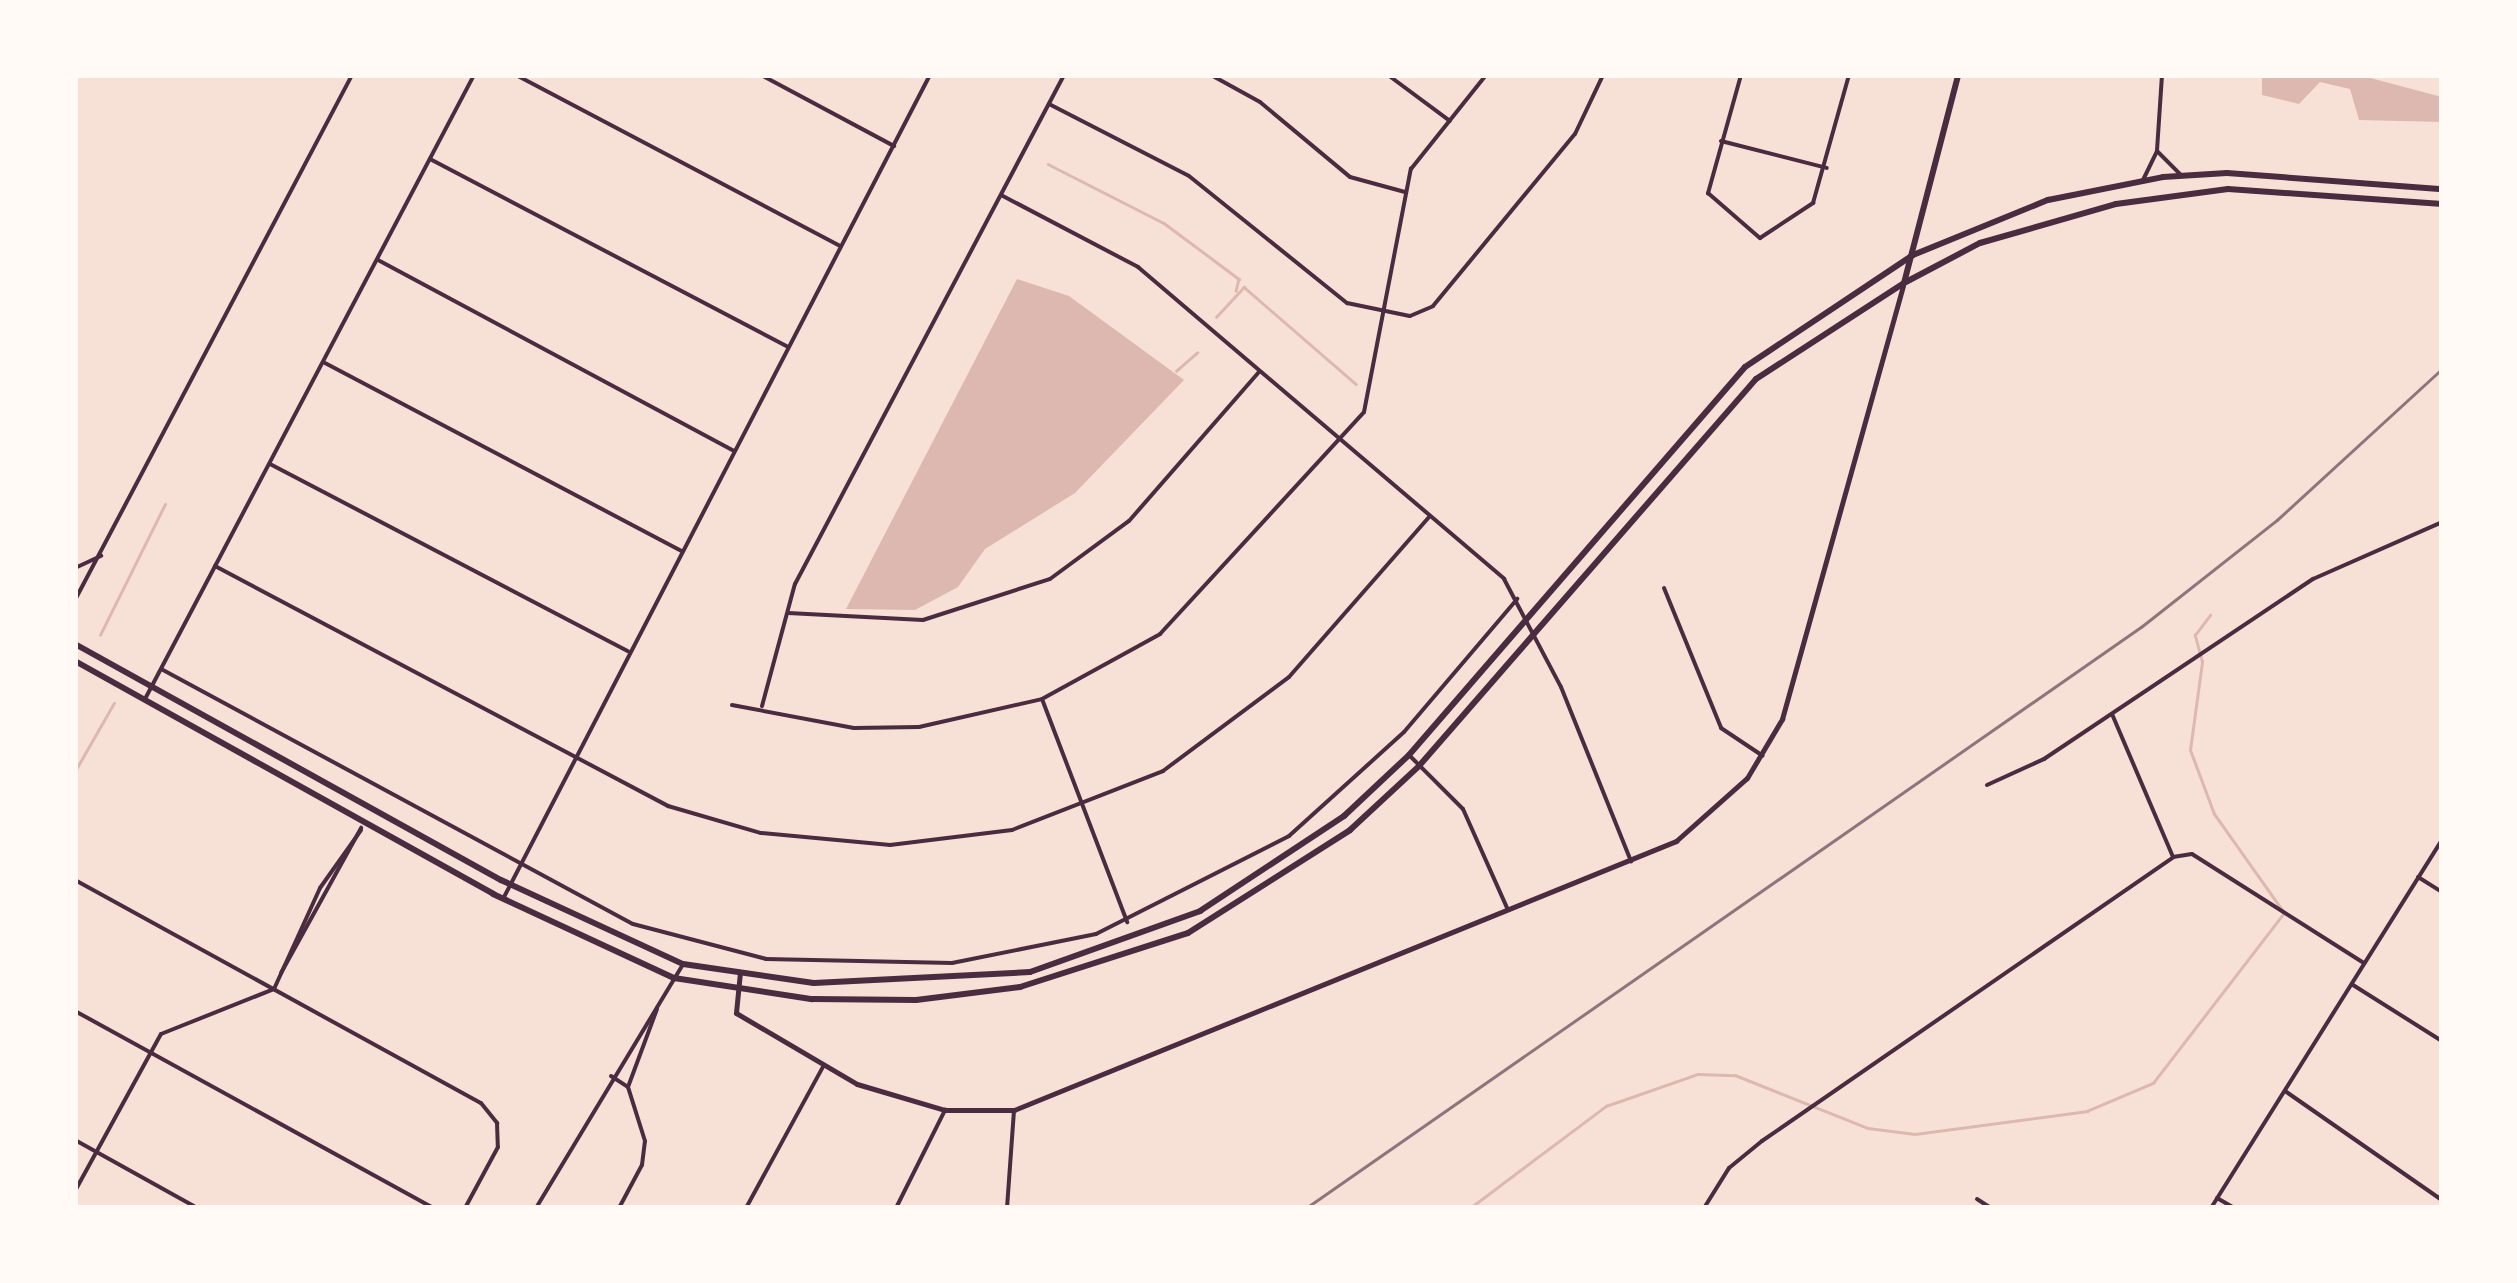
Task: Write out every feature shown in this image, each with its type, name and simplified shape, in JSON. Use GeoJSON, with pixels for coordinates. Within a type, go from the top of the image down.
{"type":"FeatureCollection","features":[{"type":"Feature","properties":{"kind":"main road"},"geometry":{"type":"LineString","coordinates":[[1904,282],[1958,75]]}},
{"type":"Feature","properties":{"kind":"main road"},"geometry":{"type":"LineString","coordinates":[[75,644],[510,884],[683,964],[740,972],[930,984],[1030,972],[1126,944],[1280,865],[1408,755],[1525,616],[1746,367],[1913,255],[2048,200],[2143,180],[2183,176],[2442,189]]}},
{"type":"Feature","properties":{"kind":"main road"},"geometry":{"type":"LineString","coordinates":[[75,662],[504,899],[674,978],[738,988],[916,1000],[1094,969],[1188,934],[1279,882],[1419,766],[1756,379],[1904,282],[1980,243],[2116,204],[2228,188],[2442,204]]}},
{"type":"Feature","properties":{"kind":"street"},"geometry":{"type":"LineString","coordinates":[[75,600],[352,75]]}},
{"type":"Feature","properties":{"kind":"street"},"geometry":{"type":"LineString","coordinates":[[144,701],[474,75]]}},
{"type":"Feature","properties":{"kind":"street"},"geometry":{"type":"LineString","coordinates":[[516,75],[842,246]]}},
{"type":"Feature","properties":{"kind":"street"},"geometry":{"type":"LineString","coordinates":[[762,75],[894,146]]}},
{"type":"Feature","properties":{"kind":"street"},"geometry":{"type":"LineString","coordinates":[[504,899],[515,866],[930,75]]}},
{"type":"Feature","properties":{"kind":"street"},"geometry":{"type":"LineString","coordinates":[[762,706],[795,584],[1064,75]]}},
{"type":"Feature","properties":{"kind":"street"},"geometry":{"type":"LineString","coordinates":[[1212,75],[1260,102],[1350,177],[1405,192]]}},
{"type":"Feature","properties":{"kind":"street"},"geometry":{"type":"LineString","coordinates":[[1388,75],[1450,121]]}},
{"type":"Feature","properties":{"kind":"street"},"geometry":{"type":"LineString","coordinates":[[732,705],[762,706],[816,723],[918,728],[1042,699],[1120,660],[1183,614],[1340,441],[1373,389],[1405,192],[1417,159],[1486,75]]}},
{"type":"Feature","properties":{"kind":"street"},"geometry":{"type":"LineString","coordinates":[[1050,104],[1188,176],[1326,290],[1386,312],[1433,306],[1575,134],[1603,75]]}},
{"type":"Feature","properties":{"kind":"street"},"geometry":{"type":"LineString","coordinates":[[1740,75],[1708,193],[1760,238],[1813,203],[1827,168],[1849,75]]}},
{"type":"Feature","properties":{"kind":"street"},"geometry":{"type":"LineString","coordinates":[[2143,180],[2157,150],[2162,75]]}},
{"type":"Feature","properties":{"kind":"street"},"geometry":{"type":"LineString","coordinates":[[1721,140],[1827,168]]}},
{"type":"Feature","properties":{"kind":"street"},"geometry":{"type":"LineString","coordinates":[[2157,150],[2183,176]]}},
{"type":"Feature","properties":{"kind":"street"},"geometry":{"type":"LineString","coordinates":[[430,159],[788,348]]}},
{"type":"Feature","properties":{"kind":"street"},"geometry":{"type":"LineString","coordinates":[[1001,195],[1138,266],[1429,517],[1516,599],[1630,861]]}},
{"type":"Feature","properties":{"kind":"street"},"geometry":{"type":"LineString","coordinates":[[378,260],[733,450]]}},
{"type":"Feature","properties":{"kind":"street"},"geometry":{"type":"LineString","coordinates":[[740,972],[736,1013],[823,1067],[945,1110],[1014,1110],[1508,912],[1630,861],[1698,825],[1763,756],[1796,677],[1904,282]]}},
{"type":"Feature","properties":{"kind":"street"},"geometry":{"type":"LineString","coordinates":[[325,363],[681,551]]}},
{"type":"Feature","properties":{"kind":"street"},"geometry":{"type":"LineString","coordinates":[[788,613],[923,620],[1050,579],[1129,521],[1259,372]]}},
{"type":"Feature","properties":{"kind":"street"},"geometry":{"type":"LineString","coordinates":[[270,464],[628,651]]}},
{"type":"Feature","properties":{"kind":"street"},"geometry":{"type":"LineString","coordinates":[[215,566],[668,806],[845,845],[958,840],[1084,806],[1163,772],[1250,713],[1429,517]]}},
{"type":"Feature","properties":{"kind":"street"},"geometry":{"type":"LineString","coordinates":[[1987,785],[2112,713],[2303,585],[2442,522]]}},
{"type":"Feature","properties":{"kind":"street"},"geometry":{"type":"LineString","coordinates":[[75,568],[101,556]]}},
{"type":"Feature","properties":{"kind":"street"},"geometry":{"type":"LineString","coordinates":[[1664,588],[1721,728],[1763,756]]}},
{"type":"Feature","properties":{"kind":"street"},"geometry":{"type":"LineString","coordinates":[[163,670],[515,866],[633,924],[808,964],[952,964],[1127,922],[1228,874],[1340,795],[1516,599]]}},
{"type":"Feature","properties":{"kind":"street"},"geometry":{"type":"LineString","coordinates":[[1042,699],[1127,922]]}},
{"type":"Feature","properties":{"kind":"street"},"geometry":{"type":"LineString","coordinates":[[2112,713],[2172,857]]}},
{"type":"Feature","properties":{"kind":"street"},"geometry":{"type":"LineString","coordinates":[[1408,755],[1464,809],[1508,912]]}},
{"type":"Feature","properties":{"kind":"street"},"geometry":{"type":"LineString","coordinates":[[75,1191],[150,1052],[174,1027],[274,989],[373,808]]}},
{"type":"Feature","properties":{"kind":"street"},"geometry":{"type":"LineString","coordinates":[[281,973],[333,891],[360,830]]}},
{"type":"Feature","properties":{"kind":"street"},"geometry":{"type":"LineString","coordinates":[[2211,1208],[2442,840]]}},
{"type":"Feature","properties":{"kind":"street"},"geometry":{"type":"LineString","coordinates":[[1704,1208],[1728,1168],[1762,1141],[2172,857],[2192,854],[2364,963]]}},
{"type":"Feature","properties":{"kind":"street"},"geometry":{"type":"LineString","coordinates":[[2418,877],[2442,892]]}},
{"type":"Feature","properties":{"kind":"street"},"geometry":{"type":"LineString","coordinates":[[75,880],[491,1112],[498,1146],[465,1208]]}},
{"type":"Feature","properties":{"kind":"street"},"geometry":{"type":"LineString","coordinates":[[536,1208],[611,1076],[683,964]]}},
{"type":"Feature","properties":{"kind":"street"},"geometry":{"type":"LineString","coordinates":[[2351,984],[2442,1042]]}},
{"type":"Feature","properties":{"kind":"street"},"geometry":{"type":"LineString","coordinates":[[628,1088],[657,1009]]}},
{"type":"Feature","properties":{"kind":"street"},"geometry":{"type":"LineString","coordinates":[[75,1010],[433,1208]]}},
{"type":"Feature","properties":{"kind":"street"},"geometry":{"type":"LineString","coordinates":[[746,1208],[823,1067]]}},
{"type":"Feature","properties":{"kind":"street"},"geometry":{"type":"LineString","coordinates":[[611,1076],[628,1088],[646,1141],[619,1208]]}},
{"type":"Feature","properties":{"kind":"street"},"geometry":{"type":"LineString","coordinates":[[2286,1090],[2442,1200]]}},
{"type":"Feature","properties":{"kind":"street"},"geometry":{"type":"LineString","coordinates":[[896,1208],[945,1110]]}},
{"type":"Feature","properties":{"kind":"street"},"geometry":{"type":"LineString","coordinates":[[1014,1110],[1014,1208]]}},
{"type":"Feature","properties":{"kind":"street"},"geometry":{"type":"LineString","coordinates":[[75,1140],[197,1208]]}},
{"type":"Feature","properties":{"kind":"street"},"geometry":{"type":"LineString","coordinates":[[2217,1198],[2234,1208]]}},
{"type":"Feature","properties":{"kind":"street"},"geometry":{"type":"LineString","coordinates":[[1977,1199],[1991,1208]]}},
{"type":"Feature","properties":{"kind":"street"},"geometry":{"type":"LineString","coordinates":[[1006,1208],[1011,1200]]}},
{"type":"Feature","properties":{"kind":"shaded area"},"geometry":{"type":"Polygon","coordinates":[[[2262,75],[2359,75],[2442,97],[2442,122],[2359,120],[2350,89],[2320,82],[2299,104],[2262,95],[2262,75]]]}},
{"type":"Feature","properties":{"kind":"shaded area"},"geometry":{"type":"Polygon","coordinates":[[[1017,279],[1069,296],[1184,380],[1075,493],[985,549],[958,587],[915,610],[846,609],[1017,279]]]}},
{"type":"Feature","properties":{"kind":"waterway"},"geometry":{"type":"LineString","coordinates":[[1048,164],[1164,223],[1239,279],[1236,291]]}},
{"type":"Feature","properties":{"kind":"waterway"},"geometry":{"type":"LineString","coordinates":[[1216,317],[1244,287],[1356,384]]}},
{"type":"Feature","properties":{"kind":"waterway"},"geometry":{"type":"LineString","coordinates":[[1176,371],[1197,353]]}},
{"type":"Feature","properties":{"kind":"waterway"},"geometry":{"type":"LineString","coordinates":[[100,635],[165,504]]}},
{"type":"Feature","properties":{"kind":"waterway"},"geometry":{"type":"LineString","coordinates":[[1470,1208],[1606,1106],[1698,1074],[1735,1075],[1868,1128],[1915,1134],[2087,1111],[2153,1083],[2284,913],[2214,814],[2190,750],[2202,662],[2195,635],[2210,615]]}},
{"type":"Feature","properties":{"kind":"waterway"},"geometry":{"type":"LineString","coordinates":[[75,771],[114,703]]}},
{"type":"Feature","properties":{"kind":"railway"},"geometry":{"type":"LineString","coordinates":[[1306,1208],[2141,627],[2277,520],[2442,369]]}}]}
